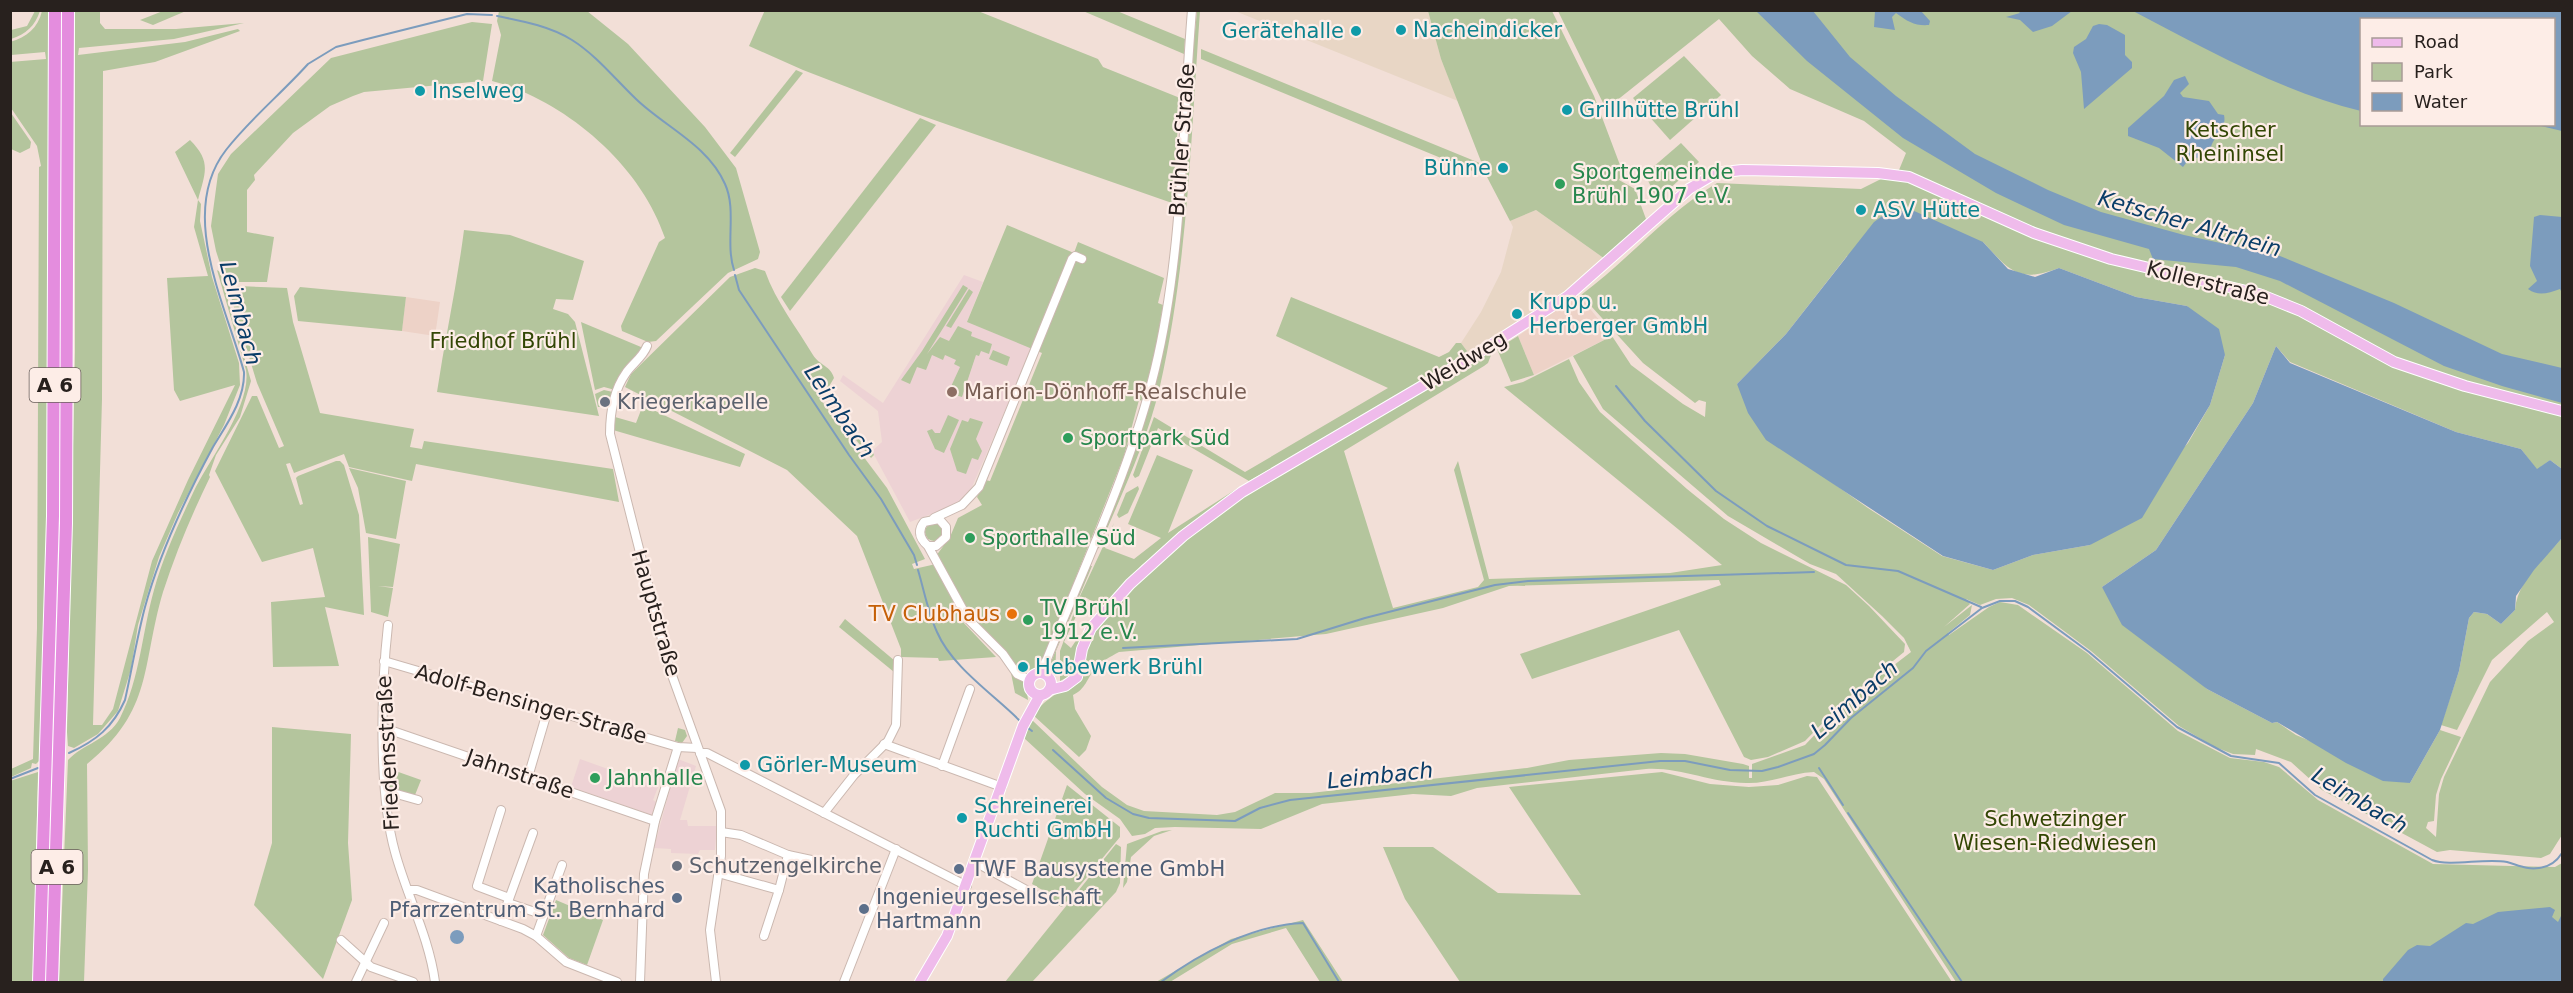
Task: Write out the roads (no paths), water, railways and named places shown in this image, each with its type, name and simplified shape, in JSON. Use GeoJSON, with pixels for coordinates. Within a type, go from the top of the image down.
{"type":"FeatureCollection","features":[{"type":"Feature","properties":{"kind":"highway","name":"A 6"},"geometry":{"type":"LineString","coordinates":[[39,982],[53,505],[55,10]]}},
{"type":"Feature","properties":{"kind":"highway","name":"A 6"},"geometry":{"type":"LineString","coordinates":[[52,982],[66,533],[68,10]]}},
{"type":"Feature","properties":{"kind":"main road","name":"Weidweg"},"geometry":{"type":"LineString","coordinates":[[1041,684],[1072,681],[1079,674],[1082,649],[1091,628],[1130,584],[1183,536],[1242,492],[1475,356],[1568,296],[1698,182],[1716,173],[1742,170],[1878,173],[1920,180]]}},
{"type":"Feature","properties":{"kind":"main road","name":"Kollerstraße"},"geometry":{"type":"LineString","coordinates":[[1920,180],[2034,233],[2111,259],[2259,294],[2301,311],[2394,362],[2465,386],[2562,411]]}},
{"type":"Feature","properties":{"kind":"main road"},"geometry":{"type":"LineString","coordinates":[[920,982],[948,936],[1025,721],[1041,684]]}},
{"type":"Feature","properties":{"kind":"street","name":"Brühler Straße"},"geometry":{"type":"LineString","coordinates":[[1041,684],[1047,659],[1118,483],[1146,404],[1160,349],[1171,269],[1192,10]]}},
{"type":"Feature","properties":{"kind":"street"},"geometry":{"type":"LineString","coordinates":[[1041,684],[1017,674],[1003,654],[968,619],[920,532],[924,522],[962,505],[975,494],[1035,350],[1078,256]]}},
{"type":"Feature","properties":{"kind":"street","name":"Hauptstraße"},"geometry":{"type":"LineString","coordinates":[[647,346],[625,374],[617,391],[610,420],[610,440],[662,640],[698,751],[718,802],[722,832],[710,930],[716,982]]}},
{"type":"Feature","properties":{"kind":"street"},"geometry":{"type":"LineString","coordinates":[[928,546],[943,542],[948,532],[944,523],[934,518]]}},
{"type":"Feature","properties":{"kind":"street","name":"Friedensstraße"},"geometry":{"type":"LineString","coordinates":[[388,625],[384,661],[386,791],[393,842],[426,940],[435,982]]}},
{"type":"Feature","properties":{"kind":"street"},"geometry":{"type":"LineString","coordinates":[[824,813],[884,744],[896,725],[898,660]]}},
{"type":"Feature","properties":{"kind":"street","name":"Adolf-Bensinger-Straße"},"geometry":{"type":"LineString","coordinates":[[384,661],[678,747],[707,753],[967,886]]}},
{"type":"Feature","properties":{"kind":"street"},"geometry":{"type":"LineString","coordinates":[[942,766],[970,689]]}},
{"type":"Feature","properties":{"kind":"street"},"geometry":{"type":"LineString","coordinates":[[528,777],[548,709]]}},
{"type":"Feature","properties":{"kind":"street","name":"Jahnstraße"},"geometry":{"type":"LineString","coordinates":[[384,728],[655,821]]}},
{"type":"Feature","properties":{"kind":"street"},"geometry":{"type":"LineString","coordinates":[[884,744],[1002,788]]}},
{"type":"Feature","properties":{"kind":"street"},"geometry":{"type":"LineString","coordinates":[[640,982],[644,874],[655,821],[678,747]]}},
{"type":"Feature","properties":{"kind":"street"},"geometry":{"type":"LineString","coordinates":[[386,791],[418,800]]}},
{"type":"Feature","properties":{"kind":"street"},"geometry":{"type":"LineString","coordinates":[[501,810],[477,886],[544,915]]}},
{"type":"Feature","properties":{"kind":"street"},"geometry":{"type":"LineString","coordinates":[[722,832],[741,835],[788,855],[816,861]]}},
{"type":"Feature","properties":{"kind":"street"},"geometry":{"type":"LineString","coordinates":[[501,921],[533,833]]}},
{"type":"Feature","properties":{"kind":"street"},"geometry":{"type":"LineString","coordinates":[[844,982],[896,849]]}},
{"type":"Feature","properties":{"kind":"street"},"geometry":{"type":"LineString","coordinates":[[764,936],[788,855]]}},
{"type":"Feature","properties":{"kind":"street"},"geometry":{"type":"LineString","coordinates":[[975,862],[1039,897]]}},
{"type":"Feature","properties":{"kind":"street"},"geometry":{"type":"LineString","coordinates":[[536,936],[562,865]]}},
{"type":"Feature","properties":{"kind":"street"},"geometry":{"type":"LineString","coordinates":[[718,873],[779,890]]}},
{"type":"Feature","properties":{"kind":"street"},"geometry":{"type":"LineString","coordinates":[[408,890],[417,890],[536,936],[566,962],[617,982]]}},
{"type":"Feature","properties":{"kind":"street"},"geometry":{"type":"LineString","coordinates":[[356,982],[384,923]]}},
{"type":"Feature","properties":{"kind":"street"},"geometry":{"type":"LineString","coordinates":[[341,940],[365,962],[381,971],[413,982]]}},
{"type":"Feature","properties":{"kind":"water","name":"Ketscher Altrhein"},"geometry":{"type":"Polygon","coordinates":[[[1756,11],[1813,11],[1850,57],[1896,96],[1975,154],[2048,190],[2101,212],[2184,235],[2280,256],[2394,303],[2502,354],[2562,368],[2562,403],[2444,366],[2280,281],[2236,267],[2153,259],[2149,249],[2064,225],[1996,193],[1903,138],[1807,61],[1756,11]]]}},
{"type":"Feature","properties":{"kind":"water"},"geometry":{"type":"Polygon","coordinates":[[[1875,11],[1921,11],[1930,21],[1929,25],[1916,24],[1896,13],[1892,17],[1895,30],[1874,27],[1875,11]]]}},
{"type":"Feature","properties":{"kind":"water"},"geometry":{"type":"Polygon","coordinates":[[[2018,11],[2072,11],[2052,26],[2033,32],[2020,20],[2006,17],[2020,13],[2018,11]]]}},
{"type":"Feature","properties":{"kind":"water"},"geometry":{"type":"Polygon","coordinates":[[[2133,11],[2562,11],[2562,131],[2541,126],[2555,126],[2555,18],[2360,18],[2360,111],[2331,103],[2273,81],[2133,11]]]}},
{"type":"Feature","properties":{"kind":"water"},"geometry":{"type":"Polygon","coordinates":[[[2107,25],[2125,35],[2125,55],[2132,62],[2132,68],[2084,109],[2081,72],[2073,53],[2074,47],[2086,39],[2093,26],[2107,25]]]}},
{"type":"Feature","properties":{"kind":"water"},"geometry":{"type":"Polygon","coordinates":[[[2185,76],[2189,84],[2180,93],[2183,97],[2209,101],[2218,114],[2224,115],[2224,124],[2211,147],[2210,156],[2189,159],[2183,167],[2159,148],[2128,136],[2128,128],[2164,96],[2174,80],[2185,76]]]}},
{"type":"Feature","properties":{"kind":"water"},"geometry":{"type":"Polygon","coordinates":[[[1912,210],[1983,242],[2008,269],[2035,277],[2059,268],[2136,297],[2187,306],[2219,329],[2225,355],[2210,405],[2142,518],[2090,545],[2033,555],[1993,570],[1943,556],[1766,440],[1748,413],[1737,384],[1786,334],[1874,222],[1888,212],[1912,210]]]}},
{"type":"Feature","properties":{"kind":"water"},"geometry":{"type":"Polygon","coordinates":[[[2540,215],[2562,217],[2562,293],[2560,289],[2540,294],[2528,289],[2537,281],[2530,266],[2534,217],[2540,215]]]}},
{"type":"Feature","properties":{"kind":"water"},"geometry":{"type":"Polygon","coordinates":[[[2276,346],[2290,363],[2456,432],[2521,449],[2537,469],[2550,460],[2562,469],[2562,538],[2534,570],[2516,596],[2515,610],[2501,624],[2487,614],[2474,612],[2469,618],[2459,671],[2440,730],[2410,783],[2383,781],[2346,763],[2277,722],[2272,723],[2207,689],[2122,625],[2102,587],[2156,550],[2253,403],[2276,346]]]}},
{"type":"Feature","properties":{"kind":"water"},"geometry":{"type":"Polygon","coordinates":[[[2550,907],[2555,910],[2552,917],[2558,922],[2562,914],[2562,982],[2383,982],[2383,979],[2408,950],[2417,945],[2430,946],[2466,923],[2473,924],[2498,912],[2550,907]]]}},
{"type":"Feature","properties":{"kind":"water"},"geometry":{"type":"Polygon","coordinates":[[[457,930],[462,932],[464,937],[462,942],[457,944],[452,942],[450,937],[452,932],[457,930]]]}},
{"type":"Feature","properties":{"kind":"waterway","name":"Leimbach"},"geometry":{"type":"LineString","coordinates":[[69,753],[103,732],[115,718],[125,700],[142,618],[158,566],[184,505],[213,447],[234,412],[241,392],[244,372],[217,289],[205,230],[206,202],[212,175],[226,150],[308,64],[336,47],[467,14],[492,15]]}},
{"type":"Feature","properties":{"kind":"waterway","name":"Leimbach"},"geometry":{"type":"LineString","coordinates":[[497,16],[545,28],[581,46],[647,109],[685,137],[708,158],[725,184],[728,194],[731,216],[730,249],[734,270]]}},
{"type":"Feature","properties":{"kind":"waterway","name":"Leimbach"},"geometry":{"type":"LineString","coordinates":[[735,275],[739,290],[881,499],[914,555],[917,565]]}},
{"type":"Feature","properties":{"kind":"waterway"},"geometry":{"type":"LineString","coordinates":[[1616,386],[1645,421],[1716,491],[1767,526],[1846,565],[1898,571],[1981,607]]}},
{"type":"Feature","properties":{"kind":"waterway","name":"Leimbach"},"geometry":{"type":"LineString","coordinates":[[918,570],[931,617],[952,657],[1019,720]]}},
{"type":"Feature","properties":{"kind":"waterway"},"geometry":{"type":"LineString","coordinates":[[1123,648],[1297,639],[1365,618],[1495,585],[1528,581],[1814,572]]}},
{"type":"Feature","properties":{"kind":"waterway","name":"Leimbach"},"geometry":{"type":"LineString","coordinates":[[1053,750],[1106,798],[1133,814],[1149,818],[1235,821],[1260,808],[1290,800],[1660,761],[1685,761],[1730,770],[1762,771],[1814,754],[1851,718],[1913,668],[1926,651],[1982,608],[2000,601],[2015,601],[2028,607],[2089,652],[2177,727],[2231,756],[2279,763],[2315,795],[2432,860],[2448,863],[2498,861],[2535,868],[2549,865],[2562,853]]}},
{"type":"Feature","properties":{"kind":"waterway","name":"Leimbach"},"geometry":{"type":"LineString","coordinates":[[1028,728],[1032,731]]}},
{"type":"Feature","properties":{"kind":"waterway","name":"Leimbach"},"geometry":{"type":"LineString","coordinates":[[10,779],[38,768]]}},
{"type":"Feature","properties":{"kind":"waterway"},"geometry":{"type":"LineString","coordinates":[[1819,768],[1843,805]]}},
{"type":"Feature","properties":{"kind":"waterway"},"geometry":{"type":"LineString","coordinates":[[1848,813],[1962,982]]}},
{"type":"Feature","properties":{"kind":"waterway"},"geometry":{"type":"LineString","coordinates":[[1161,982],[1228,942],[1265,929],[1303,923],[1339,982]]}},
{"type":"Feature","properties":{"kind":"place","name":"Nacheindicker"},"geometry":{"type":"Point","coordinates":[1401,30]}},
{"type":"Feature","properties":{"kind":"place","name":"Gerätehalle"},"geometry":{"type":"Point","coordinates":[1356,31]}},
{"type":"Feature","properties":{"kind":"place","name":"Inselweg"},"geometry":{"type":"Point","coordinates":[420,91]}},
{"type":"Feature","properties":{"kind":"place","name":"Grillhütte Brühl"},"geometry":{"type":"Point","coordinates":[1567,110]}},
{"type":"Feature","properties":{"kind":"place","name":"Bühne"},"geometry":{"type":"Point","coordinates":[1503,168]}},
{"type":"Feature","properties":{"kind":"place","name":"Sportgemeinde Brühl 1907 e.V."},"geometry":{"type":"Point","coordinates":[1560,184]}},
{"type":"Feature","properties":{"kind":"place","name":"ASV Hütte"},"geometry":{"type":"Point","coordinates":[1861,210]}},
{"type":"Feature","properties":{"kind":"place","name":"Krupp u. Herberger GmbH"},"geometry":{"type":"Point","coordinates":[1517,314]}},
{"type":"Feature","properties":{"kind":"place","name":"Marion-Dönhoff-Realschule"},"geometry":{"type":"Point","coordinates":[952,392]}},
{"type":"Feature","properties":{"kind":"place","name":"Kriegerkapelle"},"geometry":{"type":"Point","coordinates":[605,402]}},
{"type":"Feature","properties":{"kind":"place","name":"Sportpark Süd"},"geometry":{"type":"Point","coordinates":[1068,438]}},
{"type":"Feature","properties":{"kind":"place","name":"Sporthalle Süd"},"geometry":{"type":"Point","coordinates":[970,538]}},
{"type":"Feature","properties":{"kind":"place","name":"TV Clubhaus"},"geometry":{"type":"Point","coordinates":[1012,614]}},
{"type":"Feature","properties":{"kind":"place","name":"TV Brühl 1912 e.V."},"geometry":{"type":"Point","coordinates":[1028,620]}},
{"type":"Feature","properties":{"kind":"place","name":"Hebewerk Brühl"},"geometry":{"type":"Point","coordinates":[1023,667]}},
{"type":"Feature","properties":{"kind":"place","name":"Görler-Museum"},"geometry":{"type":"Point","coordinates":[745,765]}},
{"type":"Feature","properties":{"kind":"place","name":"Jahnhalle"},"geometry":{"type":"Point","coordinates":[595,778]}},
{"type":"Feature","properties":{"kind":"place","name":"Schreinerei Ruchti GmbH"},"geometry":{"type":"Point","coordinates":[962,818]}},
{"type":"Feature","properties":{"kind":"place","name":"Schutzengelkirche"},"geometry":{"type":"Point","coordinates":[677,866]}},
{"type":"Feature","properties":{"kind":"place","name":"TWF Bausysteme GmbH"},"geometry":{"type":"Point","coordinates":[959,869]}},
{"type":"Feature","properties":{"kind":"place","name":"Katholisches Pfarrzentrum St. Bernhard"},"geometry":{"type":"Point","coordinates":[677,898]}},
{"type":"Feature","properties":{"kind":"place","name":"Ingenieurgesellschaft Hartmann"},"geometry":{"type":"Point","coordinates":[864,909]}},
{"type":"Feature","properties":{"kind":"park label","name":"Ketscher Rheininsel"},"geometry":{"type":"Point","coordinates":[2230,142]}},
{"type":"Feature","properties":{"kind":"park label","name":"Friedhof Brühl"},"geometry":{"type":"Point","coordinates":[503,341]}},
{"type":"Feature","properties":{"kind":"park label","name":"Schwetzinger Wiesen-Riedwiesen"},"geometry":{"type":"Point","coordinates":[2055,831]}}]}
